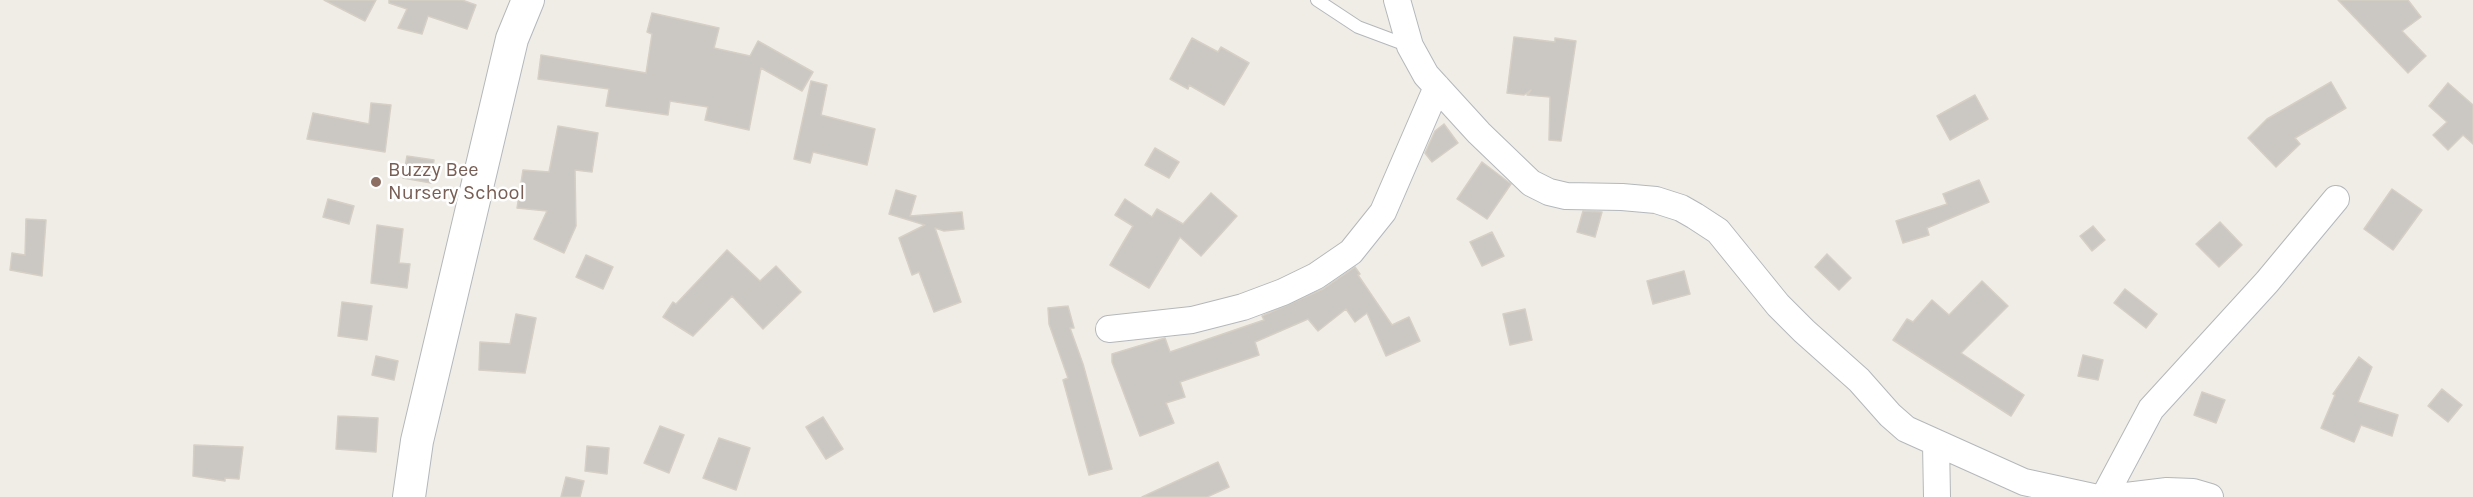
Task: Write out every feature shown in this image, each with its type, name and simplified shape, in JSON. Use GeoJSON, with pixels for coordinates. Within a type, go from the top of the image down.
{"type":"FeatureCollection","features":[{"type":"Feature","properties":{"kind":"street"},"geometry":{"type":"LineString","coordinates":[[409,497],[417,441],[512,39],[528,0]]}},
{"type":"Feature","properties":{"kind":"street"},"geometry":{"type":"LineString","coordinates":[[1396,0],[1410,46],[1426,75],[1479,133],[1531,183],[1549,192],[1566,196],[1656,200],[1681,208],[1718,231],[1778,305],[1859,380],[1890,415],[1906,429],[2024,482],[2061,492],[2093,497]]}},
{"type":"Feature","properties":{"kind":"street"},"geometry":{"type":"LineString","coordinates":[[1109,329],[1192,320],[1244,307],[1316,276],[1351,252],[1383,212],[1437,87]]}},
{"type":"Feature","properties":{"kind":"street"},"geometry":{"type":"LineString","coordinates":[[2104,497],[2151,409],[2267,282],[2336,199]]}},
{"type":"Feature","properties":{"kind":"street"},"geometry":{"type":"LineString","coordinates":[[1936,443],[1937,497]]}},
{"type":"Feature","properties":{"kind":"street"},"geometry":{"type":"LineString","coordinates":[[2118,497],[2167,491],[2193,492],[2210,497]]}},
{"type":"Feature","properties":{"kind":"lane"},"geometry":{"type":"LineString","coordinates":[[1317,0],[1358,27],[1410,46]]}},
{"type":"Feature","properties":{"kind":"building"},"geometry":{"type":"Polygon","coordinates":[[[324,0],[376,0],[365,21],[324,0]]]}},
{"type":"Feature","properties":{"kind":"building"},"geometry":{"type":"Polygon","coordinates":[[[389,0],[462,0],[476,5],[467,29],[428,16],[422,34],[398,28],[407,9],[389,3],[389,0]]]}},
{"type":"Feature","properties":{"kind":"building"},"geometry":{"type":"Polygon","coordinates":[[[2338,0],[2408,0],[2421,17],[2402,31],[2426,56],[2408,73],[2338,0]]]}},
{"type":"Feature","properties":{"kind":"building"},"geometry":{"type":"Polygon","coordinates":[[[652,13],[719,28],[714,48],[750,56],[758,41],[813,72],[802,91],[761,68],[749,130],[705,120],[708,107],[670,101],[668,115],[606,106],[609,89],[538,79],[541,55],[646,73],[652,34],[647,32],[652,13]]]}},
{"type":"Feature","properties":{"kind":"building"},"geometry":{"type":"Polygon","coordinates":[[[1514,37],[1555,42],[1555,38],[1576,41],[1561,141],[1549,140],[1550,97],[1527,95],[1531,90],[1524,95],[1507,93],[1514,37]]]}},
{"type":"Feature","properties":{"kind":"building"},"geometry":{"type":"Polygon","coordinates":[[[1192,38],[1218,52],[1221,47],[1249,63],[1224,105],[1189,85],[1188,89],[1170,79],[1192,38]]]}},
{"type":"Feature","properties":{"kind":"building"},"geometry":{"type":"Polygon","coordinates":[[[811,81],[827,85],[821,115],[875,129],[867,165],[813,152],[810,163],[794,159],[811,81]]]}},
{"type":"Feature","properties":{"kind":"building"},"geometry":{"type":"Polygon","coordinates":[[[2331,82],[2346,108],[2295,138],[2300,144],[2276,167],[2248,138],[2267,119],[2331,82]]]}},
{"type":"Feature","properties":{"kind":"building"},"geometry":{"type":"Polygon","coordinates":[[[2448,83],[2473,105],[2473,144],[2463,135],[2448,150],[2433,135],[2447,122],[2429,106],[2448,83]]]}},
{"type":"Feature","properties":{"kind":"building"},"geometry":{"type":"Polygon","coordinates":[[[1975,95],[1988,119],[1950,140],[1937,116],[1975,95]]]}},
{"type":"Feature","properties":{"kind":"building"},"geometry":{"type":"Polygon","coordinates":[[[371,103],[391,105],[385,152],[307,139],[313,113],[369,124],[371,103]]]}},
{"type":"Feature","properties":{"kind":"building"},"geometry":{"type":"Polygon","coordinates":[[[1444,124],[1458,143],[1432,162],[1425,153],[1435,131],[1444,124]]]}},
{"type":"Feature","properties":{"kind":"building"},"geometry":{"type":"Polygon","coordinates":[[[558,126],[598,133],[592,172],[575,170],[576,226],[564,253],[534,239],[547,211],[517,208],[523,170],[549,172],[558,126]]]}},
{"type":"Feature","properties":{"kind":"building"},"geometry":{"type":"Polygon","coordinates":[[[1155,148],[1179,162],[1169,178],[1145,165],[1155,148]]]}},
{"type":"Feature","properties":{"kind":"building"},"geometry":{"type":"Polygon","coordinates":[[[407,156],[434,160],[431,183],[403,178],[407,156]]]}},
{"type":"Feature","properties":{"kind":"building"},"geometry":{"type":"Polygon","coordinates":[[[1482,162],[1511,184],[1487,219],[1457,199],[1482,162]]]}},
{"type":"Feature","properties":{"kind":"building"},"geometry":{"type":"Polygon","coordinates":[[[1979,180],[1989,202],[1927,228],[1929,235],[1903,243],[1896,221],[1947,204],[1943,194],[1979,180]]]}},
{"type":"Feature","properties":{"kind":"building"},"geometry":{"type":"Polygon","coordinates":[[[2392,189],[2422,210],[2393,250],[2364,229],[2392,189]]]}},
{"type":"Feature","properties":{"kind":"building"},"geometry":{"type":"Polygon","coordinates":[[[896,190],[916,196],[910,216],[962,212],[964,229],[944,231],[935,228],[961,302],[934,312],[919,272],[912,275],[899,238],[925,225],[889,214],[896,190]]]}},
{"type":"Feature","properties":{"kind":"building"},"geometry":{"type":"Polygon","coordinates":[[[1211,193],[1237,216],[1201,256],[1180,237],[1149,288],[1110,265],[1133,226],[1115,215],[1125,199],[1152,217],[1157,209],[1183,224],[1211,193]]]}},
{"type":"Feature","properties":{"kind":"building"},"geometry":{"type":"Polygon","coordinates":[[[328,199],[354,206],[349,224],[323,217],[328,199]]]}},
{"type":"Feature","properties":{"kind":"building"},"geometry":{"type":"Polygon","coordinates":[[[1583,211],[1602,212],[1595,237],[1577,232],[1583,211]]]}},
{"type":"Feature","properties":{"kind":"building"},"geometry":{"type":"Polygon","coordinates":[[[26,219],[46,220],[42,276],[10,270],[12,253],[25,255],[26,219]]]}},
{"type":"Feature","properties":{"kind":"building"},"geometry":{"type":"Polygon","coordinates":[[[2220,222],[2242,245],[2219,267],[2196,244],[2220,222]]]}},
{"type":"Feature","properties":{"kind":"building"},"geometry":{"type":"Polygon","coordinates":[[[377,225],[403,229],[399,263],[410,264],[407,288],[371,283],[377,225]]]}},
{"type":"Feature","properties":{"kind":"building"},"geometry":{"type":"Polygon","coordinates":[[[2093,226],[2105,240],[2092,251],[2080,236],[2093,226]]]}},
{"type":"Feature","properties":{"kind":"building"},"geometry":{"type":"Polygon","coordinates":[[[1492,232],[1504,256],[1482,266],[1470,242],[1492,232]]]}},
{"type":"Feature","properties":{"kind":"building"},"geometry":{"type":"Polygon","coordinates":[[[727,250],[760,281],[776,266],[801,292],[763,329],[732,296],[693,336],[663,317],[673,302],[676,304],[727,250]]]}},
{"type":"Feature","properties":{"kind":"building"},"geometry":{"type":"Polygon","coordinates":[[[1827,254],[1851,278],[1839,290],[1815,267],[1827,254]]]}},
{"type":"Feature","properties":{"kind":"building"},"geometry":{"type":"Polygon","coordinates":[[[586,255],[613,267],[603,289],[576,277],[586,255]]]}},
{"type":"Feature","properties":{"kind":"building"},"geometry":{"type":"Polygon","coordinates":[[[1355,267],[1392,325],[1409,317],[1420,341],[1386,356],[1367,313],[1355,322],[1346,309],[1318,331],[1308,319],[1255,342],[1259,355],[1180,382],[1185,397],[1166,403],[1174,423],[1140,436],[1112,362],[1112,354],[1165,338],[1170,352],[1264,320],[1262,316],[1323,289],[1355,267]]]}},
{"type":"Feature","properties":{"kind":"building"},"geometry":{"type":"Polygon","coordinates":[[[1684,271],[1690,294],[1653,304],[1647,281],[1684,271]]]}},
{"type":"Feature","properties":{"kind":"building"},"geometry":{"type":"Polygon","coordinates":[[[1982,281],[2008,306],[1961,353],[2024,395],[2011,416],[1893,340],[1907,319],[1913,322],[1932,300],[1949,315],[1982,281]]]}},
{"type":"Feature","properties":{"kind":"building"},"geometry":{"type":"Polygon","coordinates":[[[2125,289],[2157,314],[2146,328],[2114,303],[2125,289]]]}},
{"type":"Feature","properties":{"kind":"building"},"geometry":{"type":"Polygon","coordinates":[[[342,302],[372,306],[367,340],[338,336],[342,302]]]}},
{"type":"Feature","properties":{"kind":"building"},"geometry":{"type":"Polygon","coordinates":[[[1068,306],[1074,328],[1070,328],[1083,364],[1112,469],[1089,475],[1063,380],[1068,378],[1049,324],[1048,308],[1068,306]]]}},
{"type":"Feature","properties":{"kind":"building"},"geometry":{"type":"Polygon","coordinates":[[[1525,309],[1532,340],[1510,345],[1503,314],[1525,309]]]}},
{"type":"Feature","properties":{"kind":"building"},"geometry":{"type":"Polygon","coordinates":[[[516,314],[536,318],[525,373],[479,370],[480,342],[510,344],[516,314]]]}},
{"type":"Feature","properties":{"kind":"building"},"geometry":{"type":"Polygon","coordinates":[[[2083,355],[2103,360],[2098,380],[2078,376],[2083,355]]]}},
{"type":"Feature","properties":{"kind":"building"},"geometry":{"type":"Polygon","coordinates":[[[376,356],[398,361],[394,380],[372,375],[376,356]]]}},
{"type":"Feature","properties":{"kind":"building"},"geometry":{"type":"Polygon","coordinates":[[[2359,357],[2372,367],[2358,402],[2398,415],[2392,436],[2361,425],[2354,442],[2321,428],[2335,395],[2333,394],[2359,357]]]}},
{"type":"Feature","properties":{"kind":"building"},"geometry":{"type":"Polygon","coordinates":[[[2442,389],[2462,405],[2448,422],[2428,406],[2442,389]]]}},
{"type":"Feature","properties":{"kind":"building"},"geometry":{"type":"Polygon","coordinates":[[[2202,392],[2225,400],[2216,423],[2194,415],[2202,392]]]}},
{"type":"Feature","properties":{"kind":"building"},"geometry":{"type":"Polygon","coordinates":[[[338,416],[378,418],[376,452],[336,449],[338,416]]]}},
{"type":"Feature","properties":{"kind":"building"},"geometry":{"type":"Polygon","coordinates":[[[823,417],[843,449],[826,459],[806,427],[823,417]]]}},
{"type":"Feature","properties":{"kind":"building"},"geometry":{"type":"Polygon","coordinates":[[[660,426],[684,435],[669,473],[644,463],[660,426]]]}},
{"type":"Feature","properties":{"kind":"building"},"geometry":{"type":"Polygon","coordinates":[[[719,438],[750,448],[736,490],[703,478],[719,438]]]}},
{"type":"Feature","properties":{"kind":"building"},"geometry":{"type":"Polygon","coordinates":[[[194,445],[243,447],[239,479],[225,478],[225,481],[193,476],[194,445]]]}},
{"type":"Feature","properties":{"kind":"building"},"geometry":{"type":"Polygon","coordinates":[[[587,446],[609,448],[607,474],[585,471],[587,446]]]}},
{"type":"Feature","properties":{"kind":"building"},"geometry":{"type":"Polygon","coordinates":[[[1218,462],[1229,487],[1207,497],[1142,497],[1218,462]]]}},
{"type":"Feature","properties":{"kind":"building"},"geometry":{"type":"Polygon","coordinates":[[[566,477],[584,481],[580,497],[561,497],[566,477]]]}},
{"type":"Feature","properties":{"kind":"place","name":"Buzzy Bee Nursery School"},"geometry":{"type":"Point","coordinates":[376,182]}}]}
